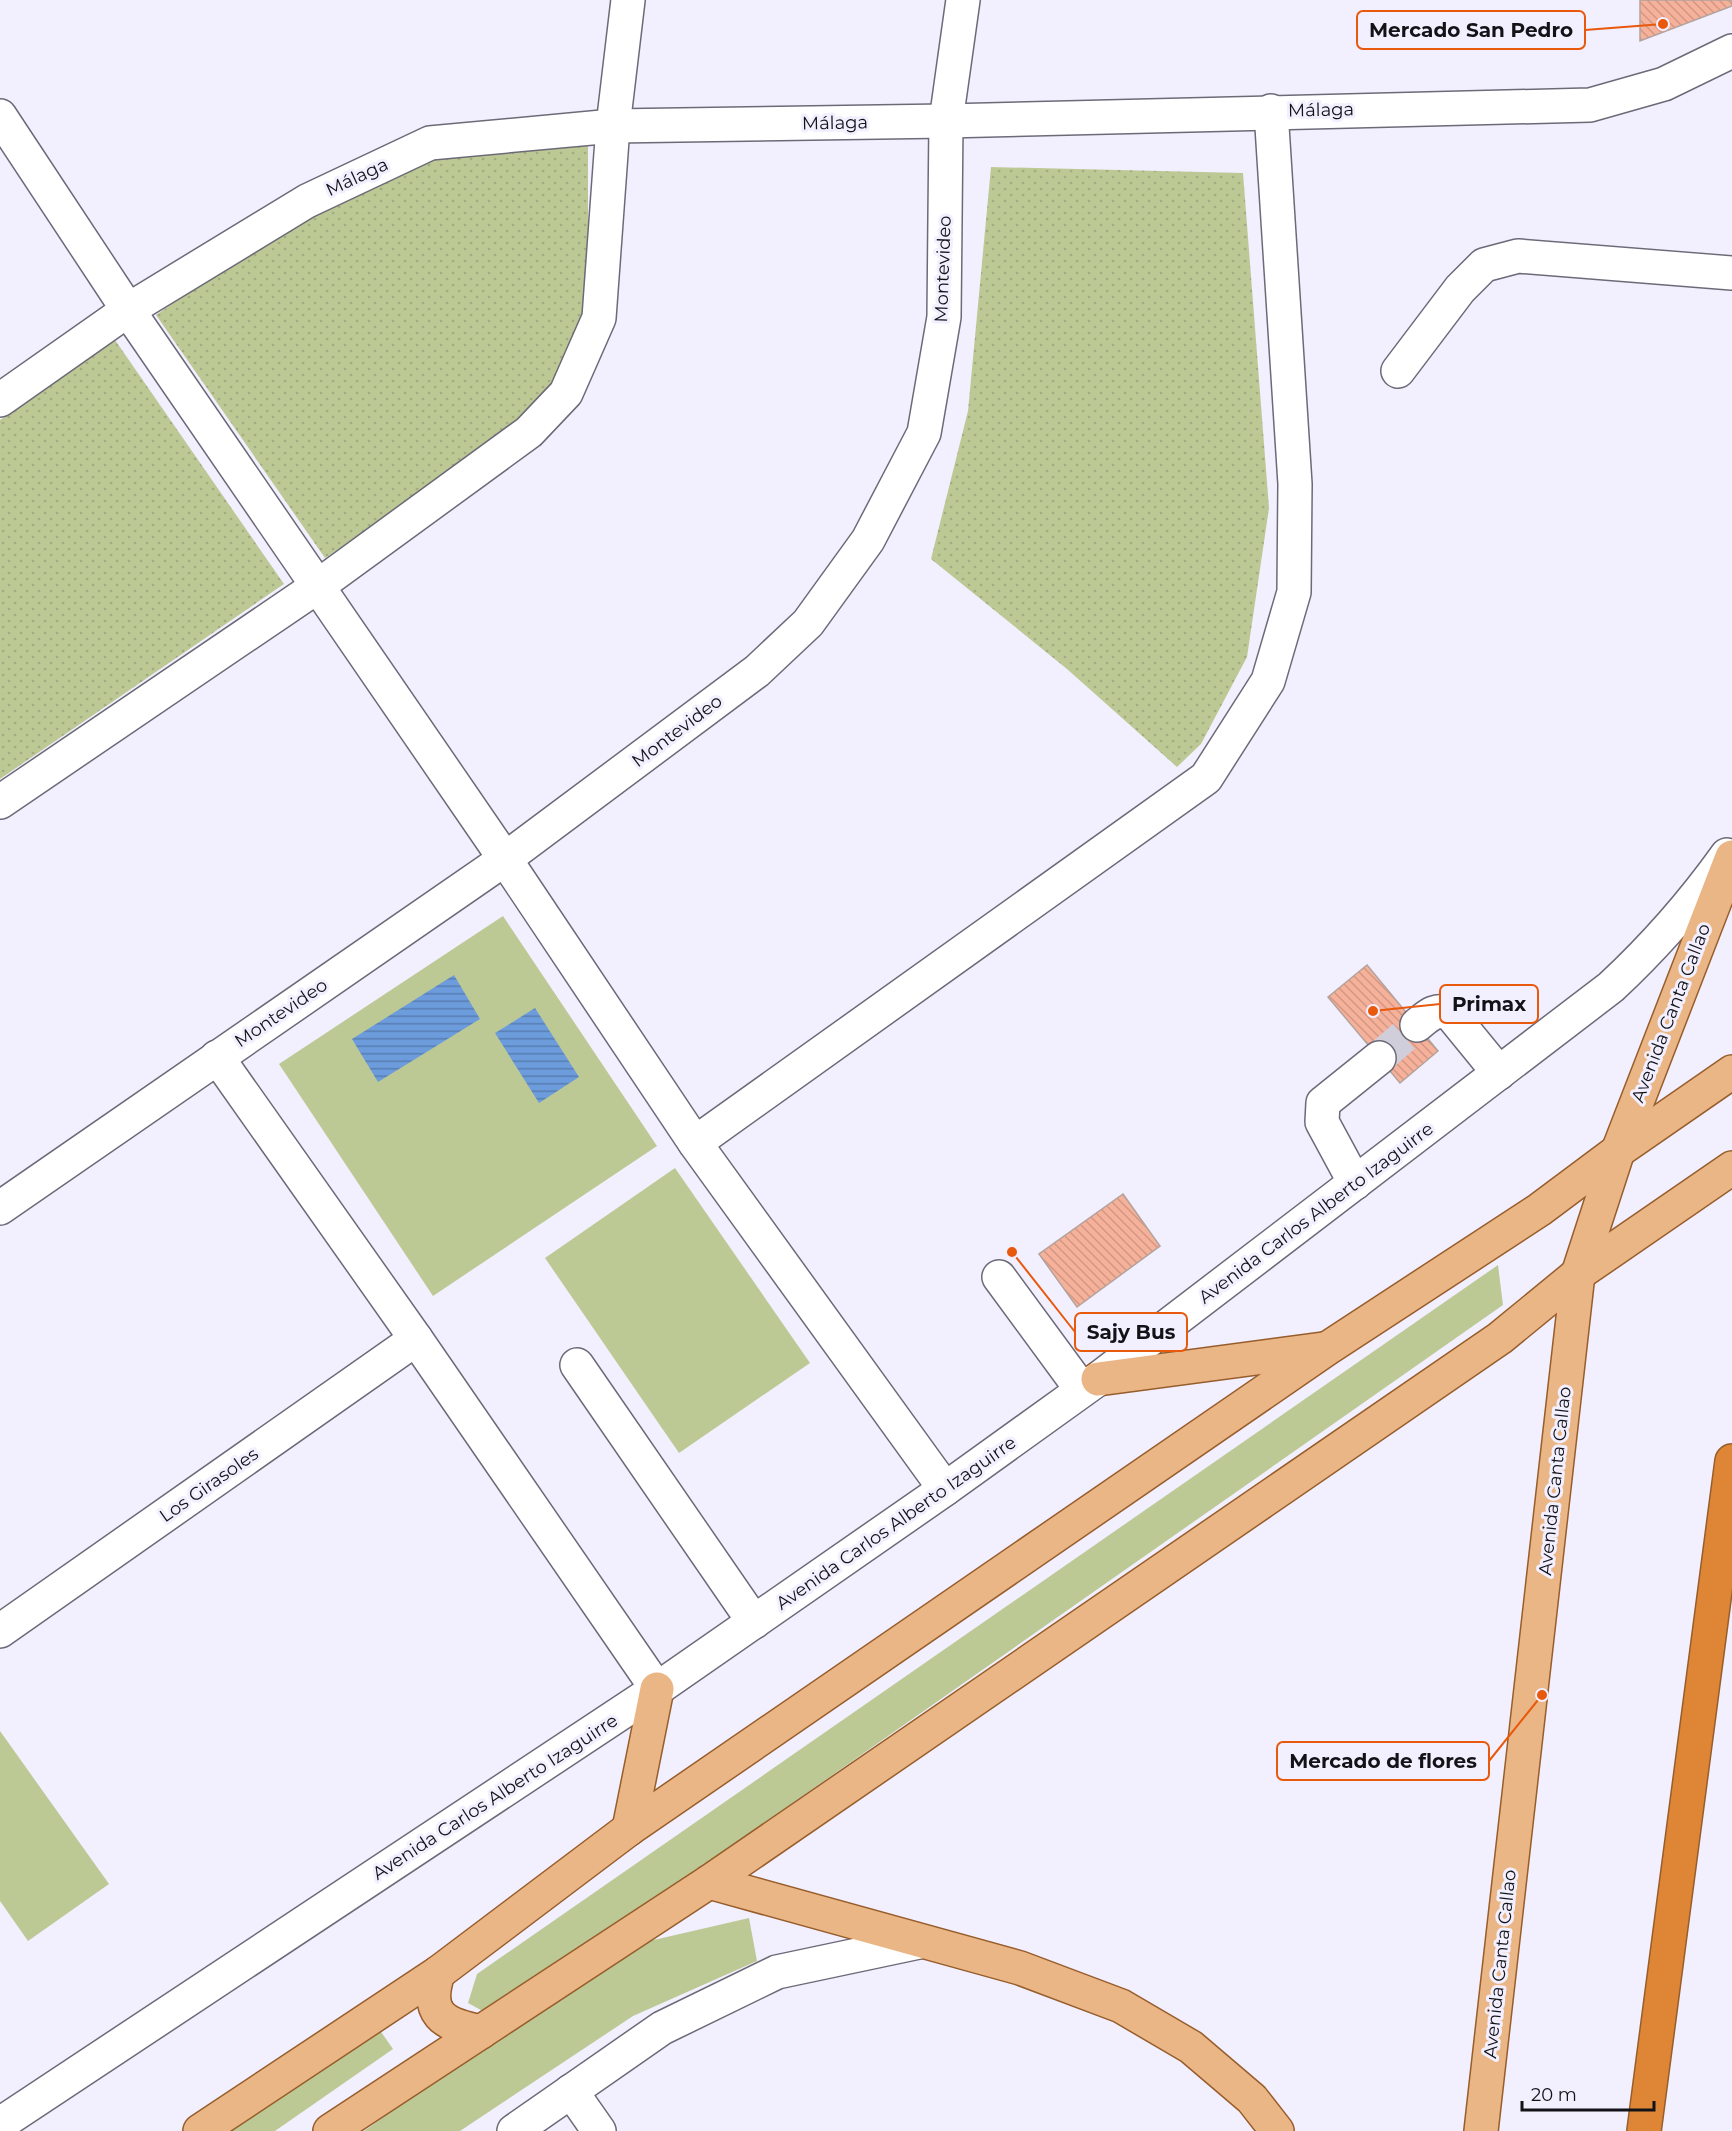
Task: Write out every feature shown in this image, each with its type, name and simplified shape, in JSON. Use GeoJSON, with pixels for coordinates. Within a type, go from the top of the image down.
{"type":"FeatureCollection","features":[{"type":"Feature","properties":{"kind":"highway"},"geometry":{"type":"LineString","coordinates":[[1644,2131],[1732,1461]]}},
{"type":"Feature","properties":{"kind":"main road","name":"Avenida Canta Callao"},"geometry":{"type":"LineString","coordinates":[[1481,2131],[1578,1274],[1618,1151],[1732,857]]}},
{"type":"Feature","properties":{"kind":"main road"},"geometry":{"type":"LineString","coordinates":[[201,2131],[438,1973],[628,1829],[1328,1348],[1539,1210],[1618,1151],[1732,1072]]}},
{"type":"Feature","properties":{"kind":"main road"},"geometry":{"type":"LineString","coordinates":[[330,2131],[709,1882],[1500,1338],[1578,1274],[1732,1168]]}},
{"type":"Feature","properties":{"kind":"main road"},"geometry":{"type":"LineString","coordinates":[[1090,1384],[1328,1348]]}},
{"type":"Feature","properties":{"kind":"main road"},"geometry":{"type":"LineString","coordinates":[[628,1829],[657,1689]]}},
{"type":"Feature","properties":{"kind":"main road"},"geometry":{"type":"LineString","coordinates":[[709,1882],[919,1942],[1020,1968],[1121,2006],[1191,2047],[1252,2099],[1277,2131]]}},
{"type":"Feature","properties":{"kind":"main road"},"geometry":{"type":"LineString","coordinates":[[438,1973],[432,1991],[434,2007],[444,2018],[461,2028],[481,2031]]}},
{"type":"Feature","properties":{"kind":"street"},"geometry":{"type":"LineString","coordinates":[[0,802],[318,586],[529,432],[566,393],[599,318],[613,126],[628,0]]}},
{"type":"Feature","properties":{"kind":"street","name":"Montevideo"},"geometry":{"type":"LineString","coordinates":[[0,1208],[506,859],[758,671],[808,623],[868,540],[924,433],[944,317],[946,121],[963,0]]}},
{"type":"Feature","properties":{"kind":"street","name":"Málaga"},"geometry":{"type":"LineString","coordinates":[[0,400],[128,310],[307,201],[430,143],[613,126],[946,121],[1271,111],[1590,105],[1664,84],[1732,51]]}},
{"type":"Feature","properties":{"kind":"street"},"geometry":{"type":"LineString","coordinates":[[696,1143],[1206,778],[1268,681],[1294,592],[1295,484],[1271,111]]}},
{"type":"Feature","properties":{"kind":"street"},"geometry":{"type":"LineString","coordinates":[[0,116],[128,310],[506,859],[696,1143],[945,1489]]}},
{"type":"Feature","properties":{"kind":"street"},"geometry":{"type":"LineString","coordinates":[[1398,371],[1460,289],[1484,265],[1518,256],[1732,273]]}},
{"type":"Feature","properties":{"kind":"street","name":"Avenida Carlos Alberto Izaguirre"},"geometry":{"type":"LineString","coordinates":[[0,2124],[657,1689],[945,1489],[1090,1384],[1611,987],[1654,947],[1697,897],[1732,847]]}},
{"type":"Feature","properties":{"kind":"street"},"geometry":{"type":"LineString","coordinates":[[1417,1025],[1433,1012],[1442,1010],[1450,1013],[1499,1073]]}},
{"type":"Feature","properties":{"kind":"street"},"geometry":{"type":"LineString","coordinates":[[217,1057],[416,1339],[657,1689]]}},
{"type":"Feature","properties":{"kind":"street"},"geometry":{"type":"LineString","coordinates":[[1355,1183],[1322,1122],[1320,1113],[1323,1103],[1379,1058]]}},
{"type":"Feature","properties":{"kind":"street"},"geometry":{"type":"LineString","coordinates":[[999,1277],[1090,1384]]}},
{"type":"Feature","properties":{"kind":"street","name":"Los Girasoles"},"geometry":{"type":"LineString","coordinates":[[0,1630],[416,1339]]}},
{"type":"Feature","properties":{"kind":"street"},"geometry":{"type":"LineString","coordinates":[[577,1365],[754,1622]]}},
{"type":"Feature","properties":{"kind":"street"},"geometry":{"type":"LineString","coordinates":[[514,2131],[662,2028],[777,1971],[919,1942]]}},
{"type":"Feature","properties":{"kind":"street"},"geometry":{"type":"LineString","coordinates":[[571,2091],[599,2131]]}},
{"type":"Feature","properties":{"kind":"green space"},"geometry":{"type":"Polygon","coordinates":[[[588,145],[588,311],[555,384],[513,430],[325,558],[156,315],[263,241],[360,188],[435,158],[588,145]]]}},
{"type":"Feature","properties":{"kind":"green space"},"geometry":{"type":"Polygon","coordinates":[[[991,167],[1243,173],[1269,508],[1247,657],[1201,744],[1177,767],[1067,669],[931,559],[968,411],[991,167]]]}},
{"type":"Feature","properties":{"kind":"green space"},"geometry":{"type":"Polygon","coordinates":[[[115,340],[284,584],[0,779],[0,420],[115,340]]]}},
{"type":"Feature","properties":{"kind":"green space"},"geometry":{"type":"Polygon","coordinates":[[[503,916],[657,1146],[433,1296],[279,1064],[503,916]]]}},
{"type":"Feature","properties":{"kind":"green space"},"geometry":{"type":"Polygon","coordinates":[[[675,1168],[810,1363],[679,1453],[545,1258],[675,1168]]]}},
{"type":"Feature","properties":{"kind":"green space"},"geometry":{"type":"Polygon","coordinates":[[[1498,1265],[1503,1305],[490,2015],[468,2003],[477,1974],[1498,1265]]]}},
{"type":"Feature","properties":{"kind":"green space"},"geometry":{"type":"Polygon","coordinates":[[[0,1731],[109,1884],[28,1941],[0,1901],[0,1731]]]}},
{"type":"Feature","properties":{"kind":"green space"},"geometry":{"type":"Polygon","coordinates":[[[749,1918],[757,1961],[633,2016],[460,2131],[364,2131],[619,1948],[749,1918]]]}},
{"type":"Feature","properties":{"kind":"green space"},"geometry":{"type":"Polygon","coordinates":[[[377,2026],[393,2049],[275,2131],[226,2131],[377,2026]]]}},
{"type":"Feature","properties":{"kind":"water"},"geometry":{"type":"Polygon","coordinates":[[[454,975],[480,1019],[378,1082],[352,1039],[454,975]]]}},
{"type":"Feature","properties":{"kind":"water"},"geometry":{"type":"Polygon","coordinates":[[[535,1008],[579,1077],[539,1103],[495,1033],[535,1008]]]}},
{"type":"Feature","properties":{"kind":"building"},"geometry":{"type":"Polygon","coordinates":[[[1640,0],[1732,0],[1732,6],[1640,41],[1640,0]]]}},
{"type":"Feature","properties":{"kind":"building"},"geometry":{"type":"Polygon","coordinates":[[[1367,965],[1438,1051],[1400,1083],[1328,997],[1367,965]]]}},
{"type":"Feature","properties":{"kind":"building"},"geometry":{"type":"Polygon","coordinates":[[[1123,1194],[1160,1246],[1077,1307],[1039,1254],[1123,1194]]]}},
{"type":"Feature","properties":{"kind":"tunnel"},"geometry":{"type":"LineString","coordinates":[[1379,1058],[1417,1025]]}},
{"type":"Feature","properties":{"kind":"place","name":"Mercado San Pedro"},"geometry":{"type":"Point","coordinates":[1663,24]}},
{"type":"Feature","properties":{"kind":"place","name":"Primax"},"geometry":{"type":"Point","coordinates":[1373,1011]}},
{"type":"Feature","properties":{"kind":"place","name":"Sajy Bus"},"geometry":{"type":"Point","coordinates":[1012,1252]}},
{"type":"Feature","properties":{"kind":"place","name":"Mercado de flores"},"geometry":{"type":"Point","coordinates":[1542,1695]}}]}
